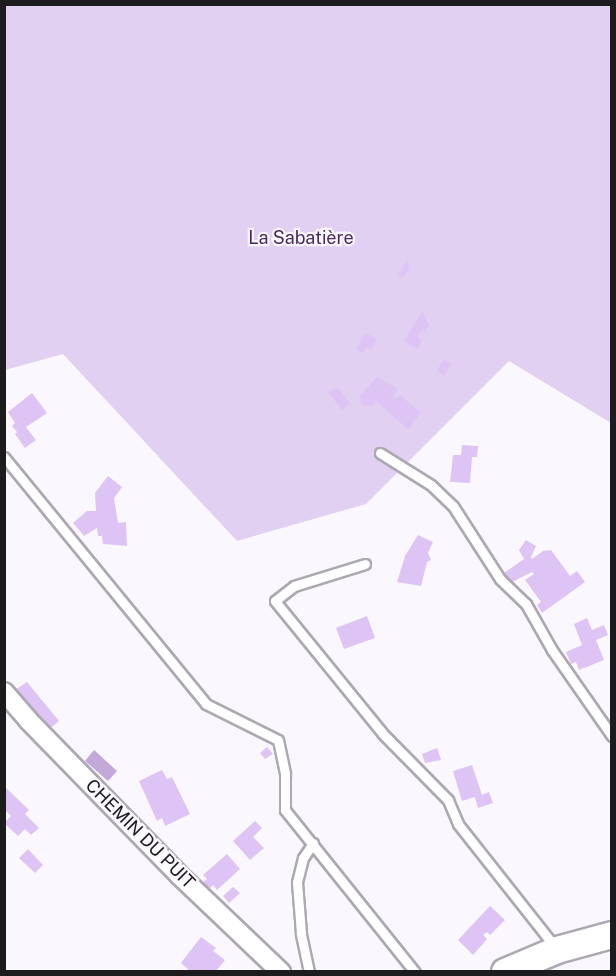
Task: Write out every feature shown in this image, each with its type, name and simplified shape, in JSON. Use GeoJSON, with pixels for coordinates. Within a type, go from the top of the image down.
{"type":"FeatureCollection","features":[{"type":"Feature","properties":{"kind":"street","name":"CHEMIN DU PUIT"},"geometry":{"type":"LineString","coordinates":[[4,692],[28,720],[179,875],[281,972]]}},
{"type":"Feature","properties":{"kind":"street"},"geometry":{"type":"LineString","coordinates":[[505,972],[557,950],[612,935]]}},
{"type":"Feature","properties":{"kind":"lane"},"geometry":{"type":"LineString","coordinates":[[380,453],[431,485],[453,506],[500,579],[526,604],[552,650],[612,736]]}},
{"type":"Feature","properties":{"kind":"lane"},"geometry":{"type":"LineString","coordinates":[[4,457],[206,704],[278,740],[285,774],[285,810],[415,972]]}},
{"type":"Feature","properties":{"kind":"lane"},"geometry":{"type":"LineString","coordinates":[[366,564],[294,586],[275,601],[383,734],[448,800],[458,824],[557,950]]}},
{"type":"Feature","properties":{"kind":"lane"},"geometry":{"type":"LineString","coordinates":[[309,972],[301,933],[297,882],[303,858],[313,843]]}},
{"type":"Feature","properties":{"kind":"green space","name":"La Sabatière"},"geometry":{"type":"Polygon","coordinates":[[[5,5],[611,5],[611,423],[509,361],[366,504],[237,541],[63,354],[5,370],[5,5]]]}},
{"type":"Feature","properties":{"kind":"shaded area"},"geometry":{"type":"Polygon","coordinates":[[[94,750],[117,771],[108,781],[85,761],[94,750]]]}},
{"type":"Feature","properties":{"kind":"building"},"geometry":{"type":"Polygon","coordinates":[[[407,260],[409,269],[403,278],[398,275],[407,260]]]}},
{"type":"Feature","properties":{"kind":"building"},"geometry":{"type":"Polygon","coordinates":[[[422,312],[429,325],[425,332],[422,330],[417,337],[421,340],[418,349],[404,341],[422,312]]]}},
{"type":"Feature","properties":{"kind":"building"},"geometry":{"type":"Polygon","coordinates":[[[366,333],[377,339],[371,350],[367,347],[363,353],[356,350],[366,333]]]}},
{"type":"Feature","properties":{"kind":"building"},"geometry":{"type":"Polygon","coordinates":[[[444,359],[451,364],[444,376],[437,370],[444,359]]]}},
{"type":"Feature","properties":{"kind":"building"},"geometry":{"type":"Polygon","coordinates":[[[377,377],[398,389],[393,396],[396,399],[400,395],[421,413],[408,429],[376,401],[373,405],[365,406],[361,403],[360,396],[377,377]]]}},
{"type":"Feature","properties":{"kind":"building"},"geometry":{"type":"Polygon","coordinates":[[[338,388],[350,403],[342,410],[328,392],[338,388]]]}},
{"type":"Feature","properties":{"kind":"building"},"geometry":{"type":"Polygon","coordinates":[[[32,393],[47,413],[26,427],[36,440],[25,448],[15,434],[17,432],[12,426],[15,423],[8,412],[32,393]]]}},
{"type":"Feature","properties":{"kind":"building"},"geometry":{"type":"Polygon","coordinates":[[[462,445],[478,446],[477,457],[472,457],[470,483],[450,482],[453,455],[461,455],[462,445]]]}},
{"type":"Feature","properties":{"kind":"building"},"geometry":{"type":"Polygon","coordinates":[[[108,476],[122,487],[114,498],[118,523],[126,522],[127,546],[103,544],[102,536],[98,536],[97,528],[84,536],[73,523],[87,511],[96,511],[95,493],[108,476]]]}},
{"type":"Feature","properties":{"kind":"building"},"geometry":{"type":"Polygon","coordinates":[[[418,535],[433,542],[428,553],[431,560],[427,562],[421,586],[397,582],[405,556],[418,535]]]}},
{"type":"Feature","properties":{"kind":"building"},"geometry":{"type":"Polygon","coordinates":[[[526,540],[536,546],[532,559],[543,551],[551,550],[570,576],[577,571],[585,582],[542,613],[537,605],[541,602],[525,580],[534,574],[532,572],[510,583],[504,573],[524,559],[519,550],[526,540]]]}},
{"type":"Feature","properties":{"kind":"building"},"geometry":{"type":"Polygon","coordinates":[[[367,616],[375,638],[344,649],[336,628],[367,616]]]}},
{"type":"Feature","properties":{"kind":"building"},"geometry":{"type":"Polygon","coordinates":[[[587,618],[592,630],[604,625],[608,635],[596,640],[604,660],[579,670],[576,662],[571,664],[566,652],[582,645],[574,624],[587,618]]]}},
{"type":"Feature","properties":{"kind":"building"},"geometry":{"type":"Polygon","coordinates":[[[27,682],[59,721],[47,731],[15,690],[27,682]]]}},
{"type":"Feature","properties":{"kind":"building"},"geometry":{"type":"Polygon","coordinates":[[[267,747],[273,754],[265,759],[260,753],[267,747]]]}},
{"type":"Feature","properties":{"kind":"building"},"geometry":{"type":"Polygon","coordinates":[[[437,748],[441,760],[425,763],[422,754],[437,748]]]}},
{"type":"Feature","properties":{"kind":"building"},"geometry":{"type":"Polygon","coordinates":[[[472,765],[482,795],[489,792],[493,803],[478,808],[475,797],[462,801],[453,771],[472,765]]]}},
{"type":"Feature","properties":{"kind":"building"},"geometry":{"type":"Polygon","coordinates":[[[162,770],[167,779],[172,777],[190,814],[165,826],[162,818],[157,821],[139,781],[162,770]]]}},
{"type":"Feature","properties":{"kind":"building"},"geometry":{"type":"Polygon","coordinates":[[[4,786],[29,810],[25,814],[39,828],[31,835],[25,829],[18,836],[4,823],[11,816],[4,809],[4,786]]]}},
{"type":"Feature","properties":{"kind":"building"},"geometry":{"type":"Polygon","coordinates":[[[255,821],[262,828],[253,837],[264,848],[250,860],[233,841],[255,821]]]}},
{"type":"Feature","properties":{"kind":"building"},"geometry":{"type":"Polygon","coordinates":[[[28,849],[43,865],[35,873],[19,858],[28,849]]]}},
{"type":"Feature","properties":{"kind":"building"},"geometry":{"type":"Polygon","coordinates":[[[227,854],[240,869],[217,890],[213,885],[208,890],[202,883],[207,879],[203,875],[227,854]]]}},
{"type":"Feature","properties":{"kind":"building"},"geometry":{"type":"Polygon","coordinates":[[[233,887],[240,893],[229,903],[223,896],[233,887]]]}},
{"type":"Feature","properties":{"kind":"building"},"geometry":{"type":"Polygon","coordinates":[[[490,906],[505,920],[490,935],[487,932],[483,935],[487,939],[473,955],[458,940],[490,906]]]}},
{"type":"Feature","properties":{"kind":"building"},"geometry":{"type":"Polygon","coordinates":[[[201,937],[216,948],[213,951],[225,960],[215,972],[191,972],[181,963],[201,937]]]}}]}
